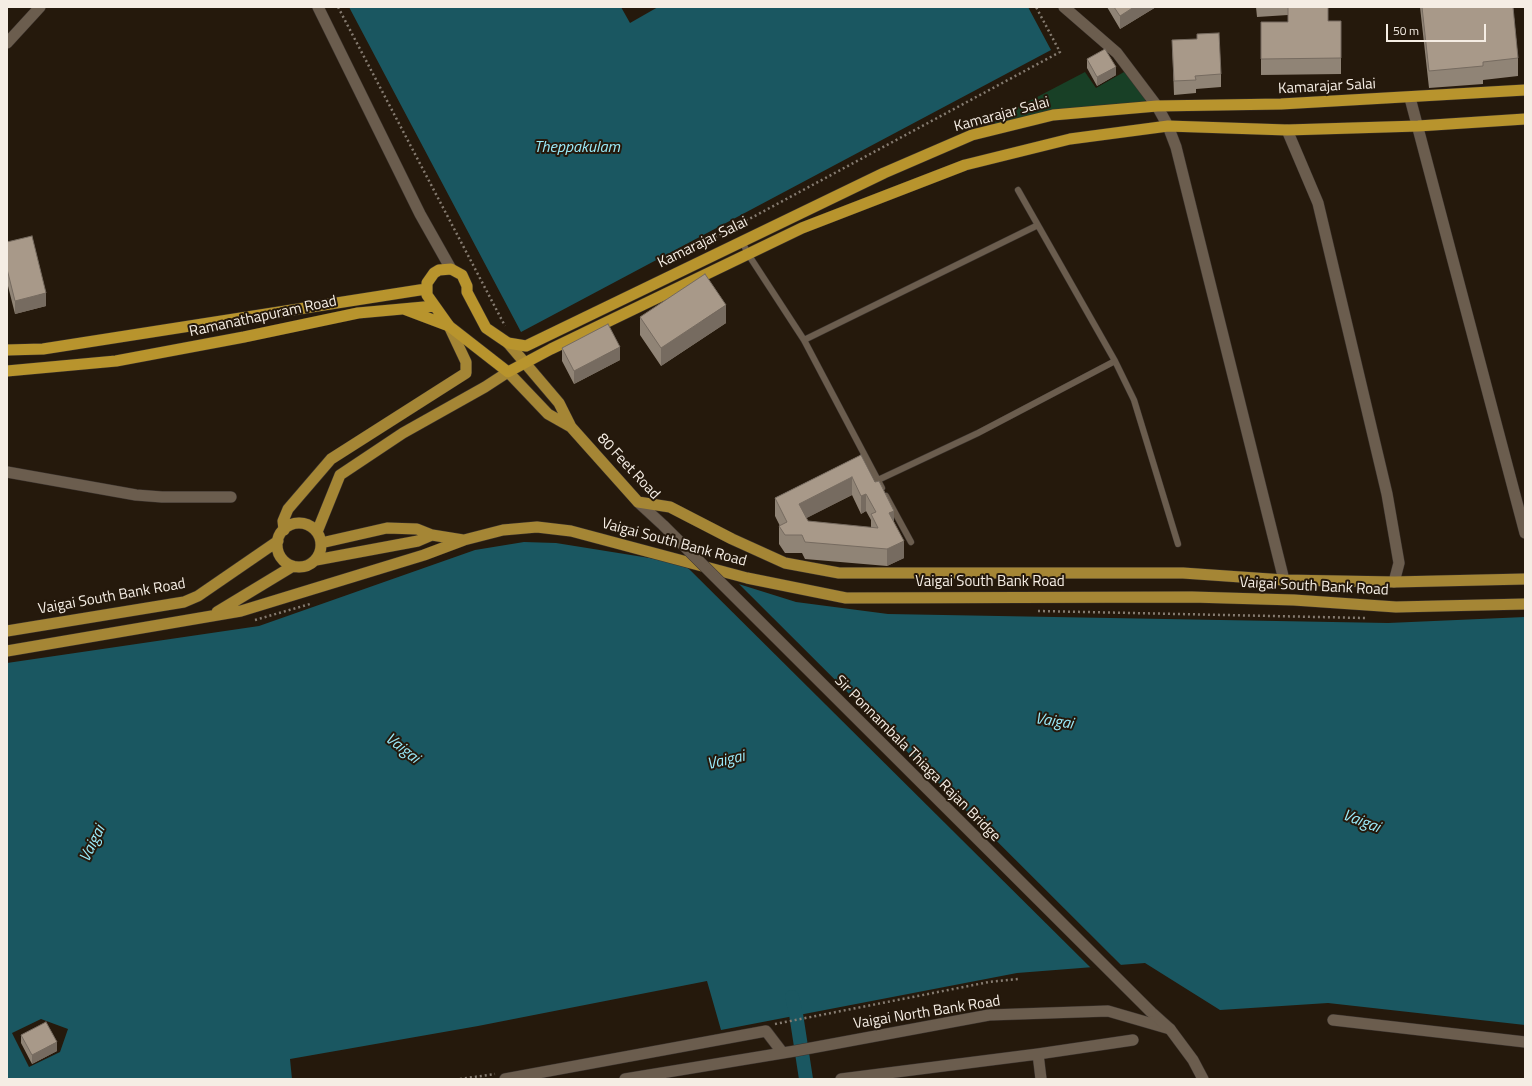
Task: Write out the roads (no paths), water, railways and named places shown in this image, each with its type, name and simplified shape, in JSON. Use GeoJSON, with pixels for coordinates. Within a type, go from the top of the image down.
{"type":"FeatureCollection","features":[{"type":"Feature","properties":{"kind":"highway","name":"Kamarajar Salai"},"geometry":{"type":"LineString","coordinates":[[508,343],[526,346],[884,173],[972,135],[1053,115],[1157,106],[1281,104],[1410,98],[1525,90]]}},
{"type":"Feature","properties":{"kind":"highway","name":"Kamarajar Salai"},"geometry":{"type":"LineString","coordinates":[[508,372],[524,362],[802,228],[965,165],[1070,139],[1168,126],[1287,130],[1418,126],[1525,119]]}},
{"type":"Feature","properties":{"kind":"highway"},"geometry":{"type":"LineString","coordinates":[[449,326],[427,295],[426,289],[427,283],[434,273],[439,270],[451,269],[462,275],[465,280],[467,292],[486,328],[508,343]]}},
{"type":"Feature","properties":{"kind":"highway","name":"Ramanathapuram Road"},"geometry":{"type":"LineString","coordinates":[[7,350],[43,348],[426,289]]}},
{"type":"Feature","properties":{"kind":"highway"},"geometry":{"type":"LineString","coordinates":[[404,310],[435,306]]}},
{"type":"Feature","properties":{"kind":"highway","name":"Ramanathapuram Road"},"geometry":{"type":"LineString","coordinates":[[7,371],[116,361],[244,337],[358,313],[404,310],[449,326],[508,372]]}},
{"type":"Feature","properties":{"kind":"main road"},"geometry":{"type":"LineString","coordinates":[[284,530],[283,521],[288,509],[331,459],[466,373],[466,362],[449,326]]}},
{"type":"Feature","properties":{"kind":"main road","name":"80 Feet Road"},"geometry":{"type":"LineString","coordinates":[[508,343],[559,403],[571,427],[638,502]]}},
{"type":"Feature","properties":{"kind":"main road","name":"80 Feet Road"},"geometry":{"type":"LineString","coordinates":[[508,372],[548,414],[571,427]]}},
{"type":"Feature","properties":{"kind":"main road"},"geometry":{"type":"LineString","coordinates":[[316,532],[340,475],[403,433],[485,387],[508,372]]}},
{"type":"Feature","properties":{"kind":"main road","name":"Vaigai South Bank Road"},"geometry":{"type":"LineString","coordinates":[[638,502],[670,507],[732,539],[785,563],[839,573],[1183,573],[1284,580],[1394,582],[1525,579]]}},
{"type":"Feature","properties":{"kind":"main road"},"geometry":{"type":"LineString","coordinates":[[300,523],[307,524],[316,532],[321,543],[321,549],[316,560],[306,566],[294,566],[283,559],[279,554],[278,541],[284,530],[289,526],[300,523]]}},
{"type":"Feature","properties":{"kind":"main road","name":"Vaigai South Bank Road"},"geometry":{"type":"LineString","coordinates":[[7,651],[248,609],[424,555],[464,540],[503,530],[537,527],[570,531],[747,578],[846,598],[1192,597],[1294,600],[1396,607],[1525,604]]}},
{"type":"Feature","properties":{"kind":"main road"},"geometry":{"type":"LineString","coordinates":[[321,543],[387,528],[416,530],[432,536]]}},
{"type":"Feature","properties":{"kind":"main road","name":"Vaigai South Bank Road"},"geometry":{"type":"LineString","coordinates":[[316,560],[418,541],[432,536],[464,540]]}},
{"type":"Feature","properties":{"kind":"main road","name":"Vaigai South Bank Road"},"geometry":{"type":"LineString","coordinates":[[7,631],[184,602],[198,596],[278,541]]}},
{"type":"Feature","properties":{"kind":"main road","name":"Vaigai South Bank Road"},"geometry":{"type":"LineString","coordinates":[[212,615],[294,566]]}},
{"type":"Feature","properties":{"kind":"street"},"geometry":{"type":"LineString","coordinates":[[7,44],[40,7]]}},
{"type":"Feature","properties":{"kind":"street"},"geometry":{"type":"LineString","coordinates":[[318,7],[420,214],[451,269]]}},
{"type":"Feature","properties":{"kind":"street"},"geometry":{"type":"LineString","coordinates":[[1064,7],[1117,53],[1157,106],[1168,126],[1176,147],[1284,580]]}},
{"type":"Feature","properties":{"kind":"street"},"geometry":{"type":"LineString","coordinates":[[1410,98],[1525,533]]}},
{"type":"Feature","properties":{"kind":"street"},"geometry":{"type":"LineString","coordinates":[[1287,130],[1318,203],[1386,486],[1399,563],[1394,582]]}},
{"type":"Feature","properties":{"kind":"street"},"geometry":{"type":"LineString","coordinates":[[7,472],[136,495],[162,497],[231,497]]}},
{"type":"Feature","properties":{"kind":"street","name":"80 Feet Road"},"geometry":{"type":"LineString","coordinates":[[638,502],[664,526]]}},
{"type":"Feature","properties":{"kind":"street","name":"Sir Ponnambala Thiaga Rajan Bridge"},"geometry":{"type":"LineString","coordinates":[[664,526],[1150,1011],[1170,1029]]}},
{"type":"Feature","properties":{"kind":"street","name":"Vaigai North Bank Road"},"geometry":{"type":"LineString","coordinates":[[625,1079],[795,1051],[989,1015],[1108,1011],[1170,1029]]}},
{"type":"Feature","properties":{"kind":"street"},"geometry":{"type":"LineString","coordinates":[[1333,1020],[1525,1042]]}},
{"type":"Feature","properties":{"kind":"street"},"geometry":{"type":"LineString","coordinates":[[1170,1029],[1193,1060],[1203,1079]]}},
{"type":"Feature","properties":{"kind":"street"},"geometry":{"type":"LineString","coordinates":[[505,1079],[766,1031],[782,1052]]}},
{"type":"Feature","properties":{"kind":"street"},"geometry":{"type":"LineString","coordinates":[[841,1079],[1038,1054],[1133,1040]]}},
{"type":"Feature","properties":{"kind":"street"},"geometry":{"type":"LineString","coordinates":[[1038,1054],[1041,1079]]}},
{"type":"Feature","properties":{"kind":"lane"},"geometry":{"type":"LineString","coordinates":[[1018,190],[1036,226],[1115,361],[1134,400],[1178,544]]}},
{"type":"Feature","properties":{"kind":"lane"},"geometry":{"type":"LineString","coordinates":[[804,340],[1036,226]]}},
{"type":"Feature","properties":{"kind":"lane"},"geometry":{"type":"LineString","coordinates":[[742,241],[748,254],[804,340],[911,542]]}},
{"type":"Feature","properties":{"kind":"lane"},"geometry":{"type":"LineString","coordinates":[[878,480],[978,433],[1115,361]]}},
{"type":"Feature","properties":{"kind":"water","name":"Theppakulam"},"geometry":{"type":"Polygon","coordinates":[[[349,7],[621,7],[630,23],[658,7],[1028,7],[1051,50],[521,332],[349,7]]]}},
{"type":"Feature","properties":{"kind":"water","name":"Vaigai"},"geometry":{"type":"Polygon","coordinates":[[[524,542],[556,543],[662,560],[796,602],[888,614],[1388,623],[1525,617],[1525,1025],[1328,1003],[1220,1010],[1145,963],[1017,973],[721,1030],[707,981],[478,1026],[290,1059],[292,1079],[7,1079],[7,663],[259,626],[475,550],[524,542]],[[41,1019],[12,1033],[29,1067],[60,1052],[68,1029],[41,1019]]]}},
{"type":"Feature","properties":{"kind":"waterway"},"geometry":{"type":"LineString","coordinates":[[792,997],[806,1079]]}}]}
